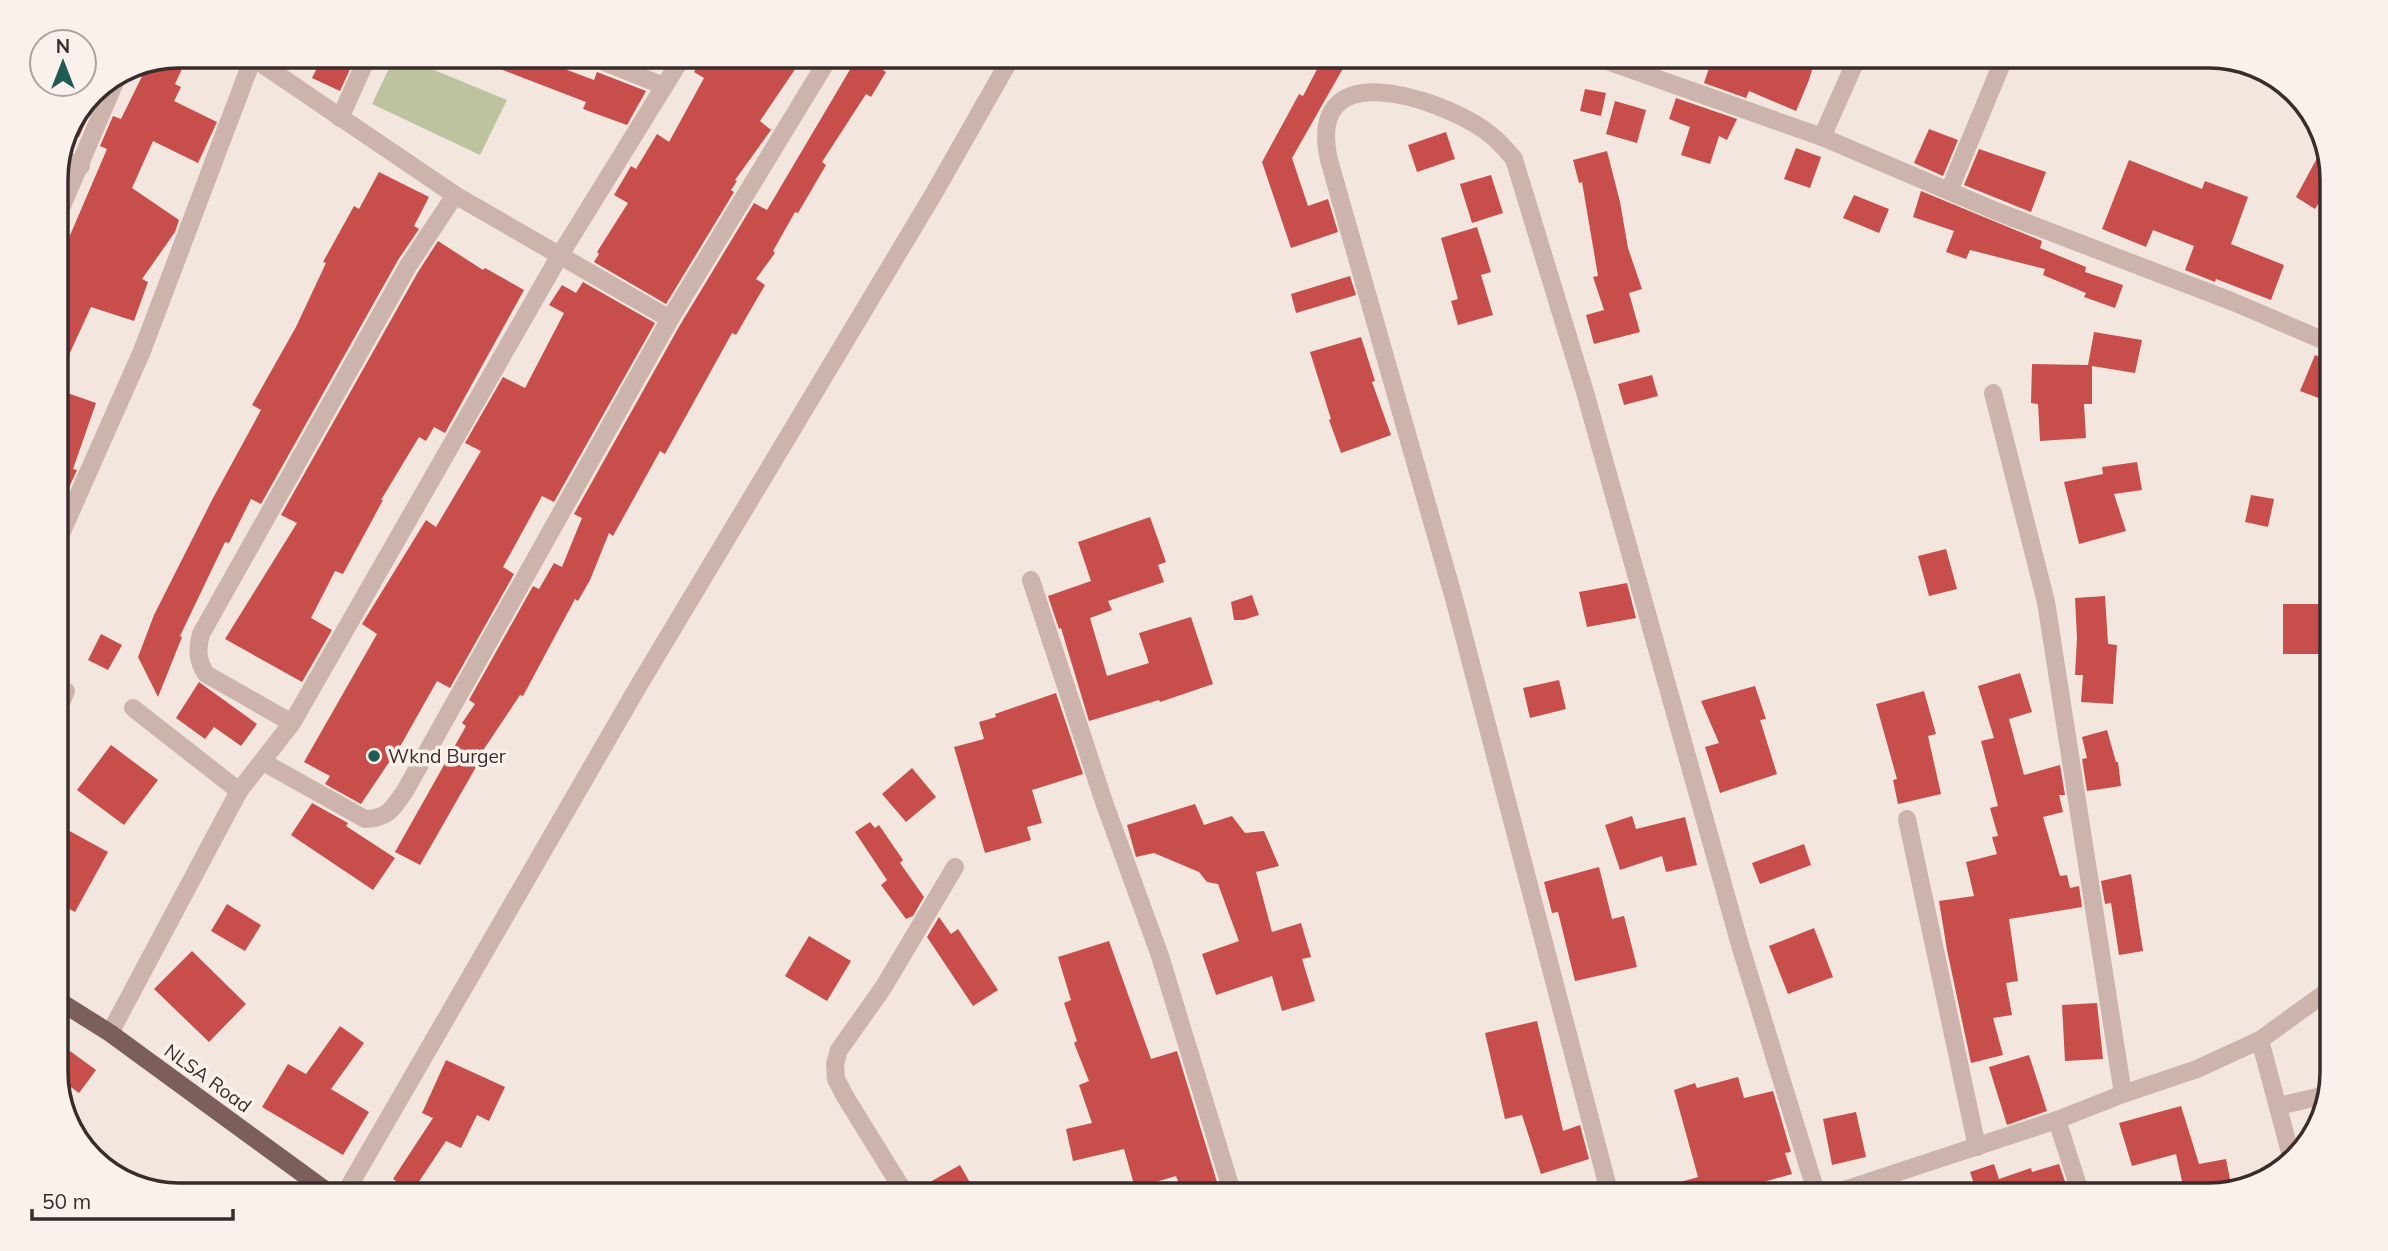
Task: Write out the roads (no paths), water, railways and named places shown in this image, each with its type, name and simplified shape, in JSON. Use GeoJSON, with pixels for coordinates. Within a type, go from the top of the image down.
{"type":"FeatureCollection","features":[{"type":"Feature","properties":{"kind":"main road","name":"NLSA Road"},"geometry":{"type":"LineString","coordinates":[[68,1007],[110,1033],[316,1183]]}},
{"type":"Feature","properties":{"kind":"street"},"geometry":{"type":"LineString","coordinates":[[68,518],[142,351],[247,68]]}},
{"type":"Feature","properties":{"kind":"street"},"geometry":{"type":"LineString","coordinates":[[267,68],[455,195],[670,319]]}},
{"type":"Feature","properties":{"kind":"street"},"geometry":{"type":"LineString","coordinates":[[340,118],[363,68]]}},
{"type":"Feature","properties":{"kind":"street"},"geometry":{"type":"LineString","coordinates":[[619,68],[664,86]]}},
{"type":"Feature","properties":{"kind":"street"},"geometry":{"type":"LineString","coordinates":[[110,1033],[239,791],[292,723],[559,255],[675,68]]}},
{"type":"Feature","properties":{"kind":"street"},"geometry":{"type":"LineString","coordinates":[[263,762],[365,819],[380,818],[390,811],[405,791],[670,319],[823,68]]}},
{"type":"Feature","properties":{"kind":"street"},"geometry":{"type":"LineString","coordinates":[[351,1183],[632,697],[933,195],[1005,68]]}},
{"type":"Feature","properties":{"kind":"street"},"geometry":{"type":"LineString","coordinates":[[1627,68],[1822,137],[1949,191],[2320,339]]}},
{"type":"Feature","properties":{"kind":"street"},"geometry":{"type":"LineString","coordinates":[[1822,137],[1853,68]]}},
{"type":"Feature","properties":{"kind":"street"},"geometry":{"type":"LineString","coordinates":[[1949,191],[2000,68]]}},
{"type":"Feature","properties":{"kind":"street"},"geometry":{"type":"LineString","coordinates":[[1607,1183],[1455,602],[1327,151],[1325,142],[1331,115],[1338,103],[1352,94],[1384,90],[1451,111],[1483,129],[1514,159],[1585,392],[1740,945],[1813,1183]]}},
{"type":"Feature","properties":{"kind":"street"},"geometry":{"type":"LineString","coordinates":[[68,194],[111,93]]}},
{"type":"Feature","properties":{"kind":"street"},"geometry":{"type":"LineString","coordinates":[[70,162],[81,166]]}},
{"type":"Feature","properties":{"kind":"street"},"geometry":{"type":"LineString","coordinates":[[292,723],[206,674],[199,664],[197,650],[201,634],[408,267],[455,195]]}},
{"type":"Feature","properties":{"kind":"street"},"geometry":{"type":"LineString","coordinates":[[1993,393],[2046,602],[2123,1094]]}},
{"type":"Feature","properties":{"kind":"street"},"geometry":{"type":"LineString","coordinates":[[1031,580],[1104,802],[1160,956],[1229,1183]]}},
{"type":"Feature","properties":{"kind":"street"},"geometry":{"type":"LineString","coordinates":[[133,708],[239,791]]}},
{"type":"Feature","properties":{"kind":"street"},"geometry":{"type":"LineString","coordinates":[[1907,819],[1976,1147]]}},
{"type":"Feature","properties":{"kind":"street"},"geometry":{"type":"LineString","coordinates":[[899,1183],[846,1098],[836,1079],[835,1064],[839,1050],[883,988],[955,867]]}},
{"type":"Feature","properties":{"kind":"street"},"geometry":{"type":"LineString","coordinates":[[1866,1183],[2057,1120],[2197,1069],[2260,1040],[2320,997]]}},
{"type":"Feature","properties":{"kind":"street"},"geometry":{"type":"LineString","coordinates":[[2260,1040],[2289,1148]]}},
{"type":"Feature","properties":{"kind":"street"},"geometry":{"type":"LineString","coordinates":[[2279,1105],[2317,1097]]}},
{"type":"Feature","properties":{"kind":"street"},"geometry":{"type":"LineString","coordinates":[[2057,1120],[2077,1183]]}},
{"type":"Feature","properties":{"kind":"place","name":"Wknd Burger"},"geometry":{"type":"Point","coordinates":[374,756]}}]}
